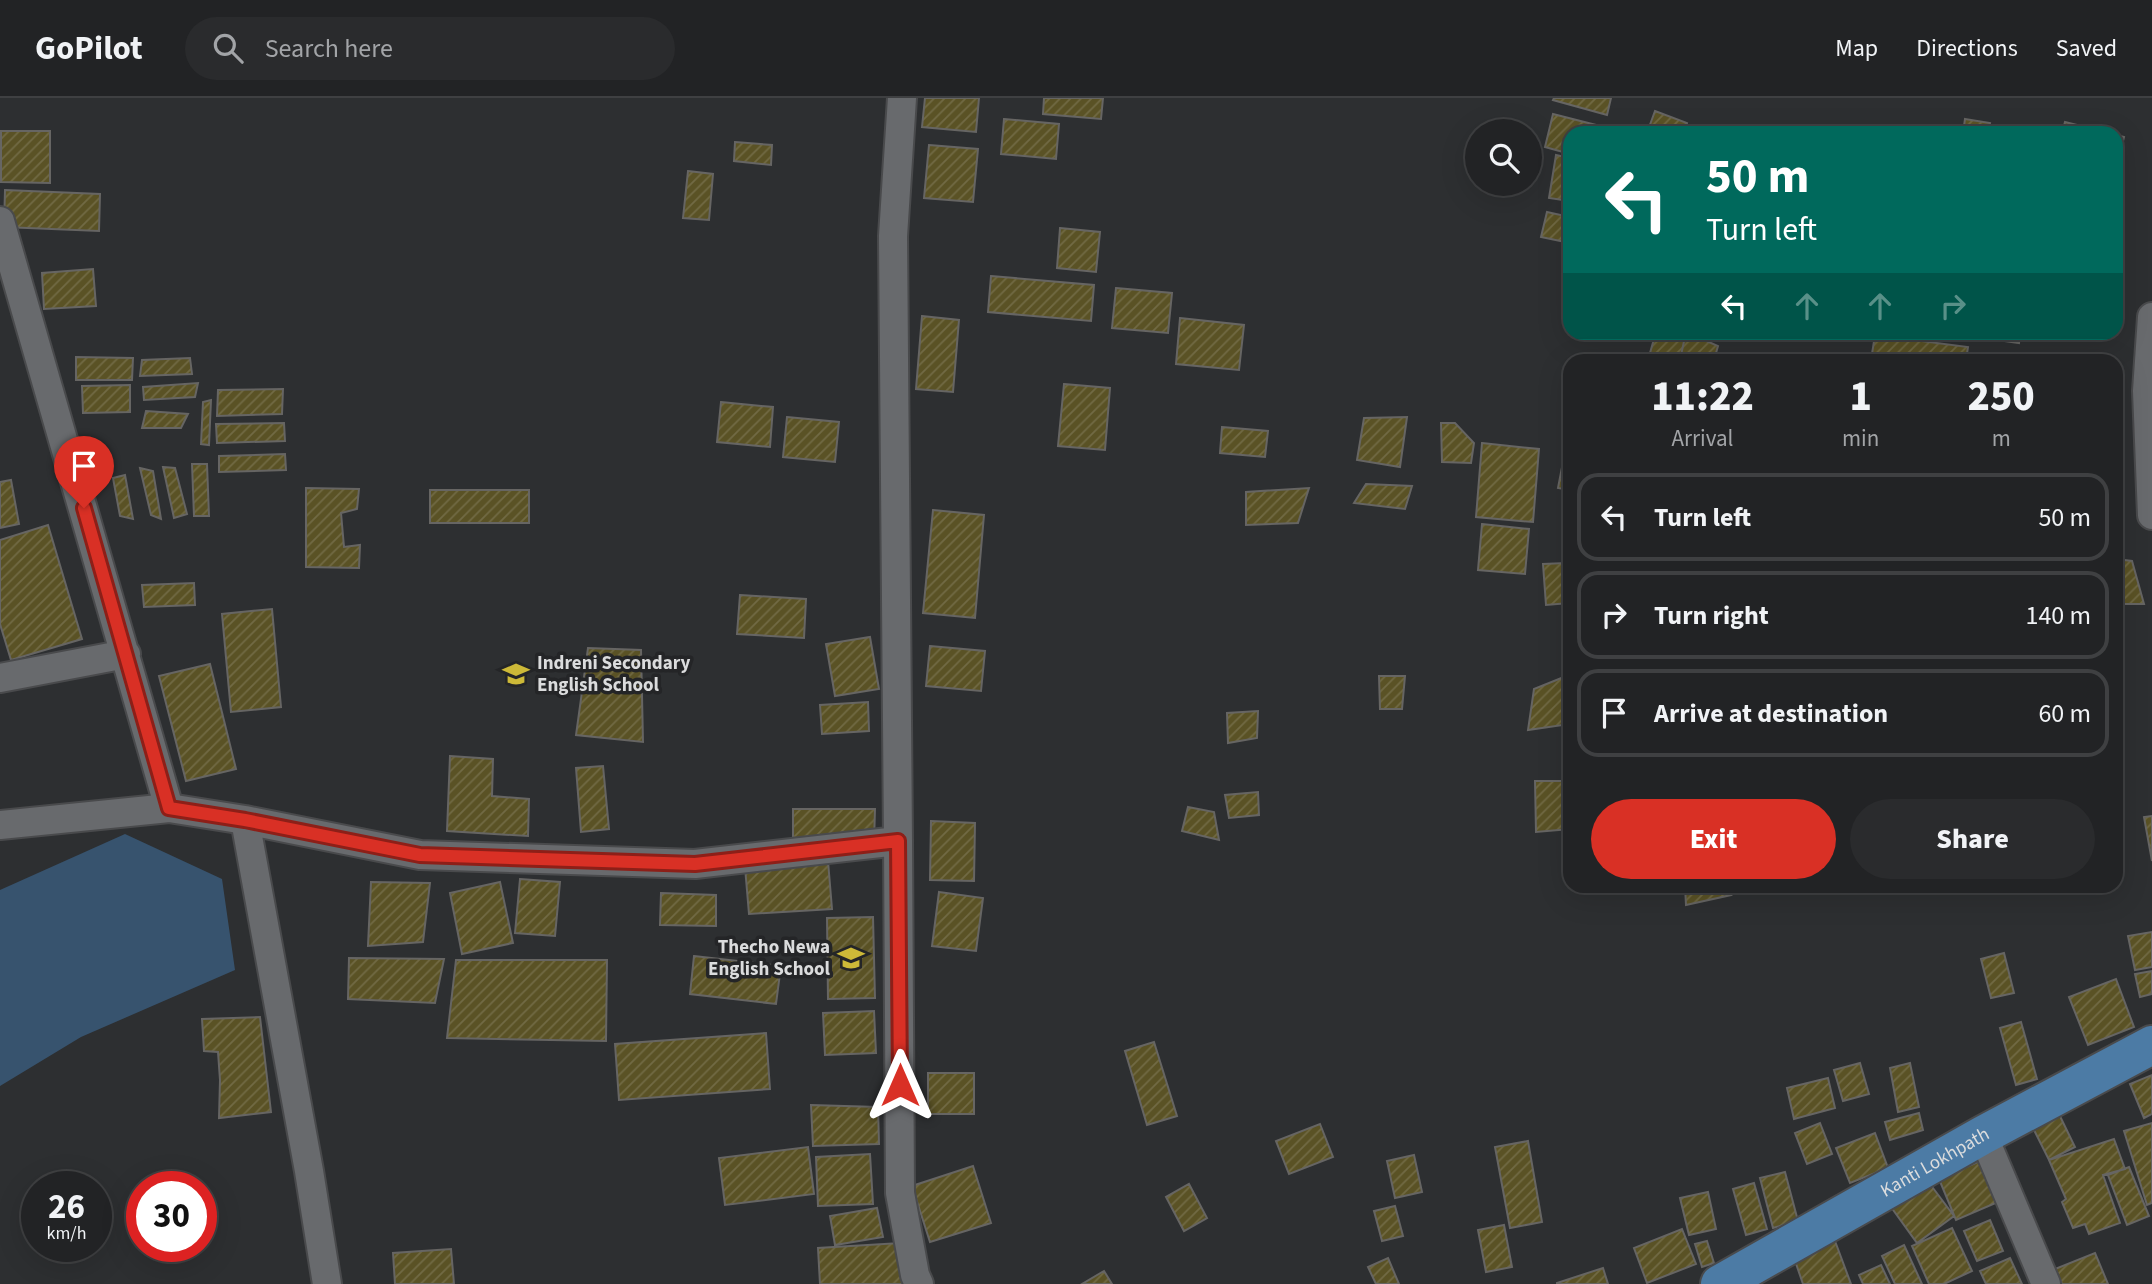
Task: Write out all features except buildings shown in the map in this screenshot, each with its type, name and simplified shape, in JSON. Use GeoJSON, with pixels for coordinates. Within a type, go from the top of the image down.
{"type":"FeatureCollection","features":[{"type":"Feature","properties":{"kind":"main road","name":"Kanti Lokhpath"},"geometry":{"type":"LineString","coordinates":[[1720,1284],[1983,1135],[2152,1045]]}},
{"type":"Feature","properties":{"kind":"street"},"geometry":{"type":"LineString","coordinates":[[902,98],[892,236],[900,1193],[919,1284]]}},
{"type":"Feature","properties":{"kind":"street"},"geometry":{"type":"LineString","coordinates":[[0,221],[169,808]]}},
{"type":"Feature","properties":{"kind":"street"},"geometry":{"type":"LineString","coordinates":[[2152,317],[2147,391],[2152,515]]}},
{"type":"Feature","properties":{"kind":"street"},"geometry":{"type":"LineString","coordinates":[[0,678],[126,654]]}},
{"type":"Feature","properties":{"kind":"street"},"geometry":{"type":"LineString","coordinates":[[0,825],[169,808],[245,820],[420,855],[695,864],[898,841]]}},
{"type":"Feature","properties":{"kind":"street"},"geometry":{"type":"LineString","coordinates":[[245,820],[327,1284]]}},
{"type":"Feature","properties":{"kind":"street"},"geometry":{"type":"LineString","coordinates":[[1983,1135],[2046,1284]]}},
{"type":"Feature","properties":{"kind":"shaded area"},"geometry":{"type":"Polygon","coordinates":[[[125,834],[222,879],[235,970],[81,1037],[0,1086],[0,890],[125,834]]]}},
{"type":"Feature","properties":{"kind":"place","name":"Indreni Secondary English School"},"geometry":{"type":"Point","coordinates":[516,674]}},
{"type":"Feature","properties":{"kind":"place","name":"Thecho Newa English School"},"geometry":{"type":"Point","coordinates":[851,958]}},
{"type":"Feature","properties":{"kind":"route"},"geometry":{"type":"LineString","coordinates":[[84,508],[169,808],[245,820],[420,855],[695,864],[898,841],[900,1085]]}}]}
